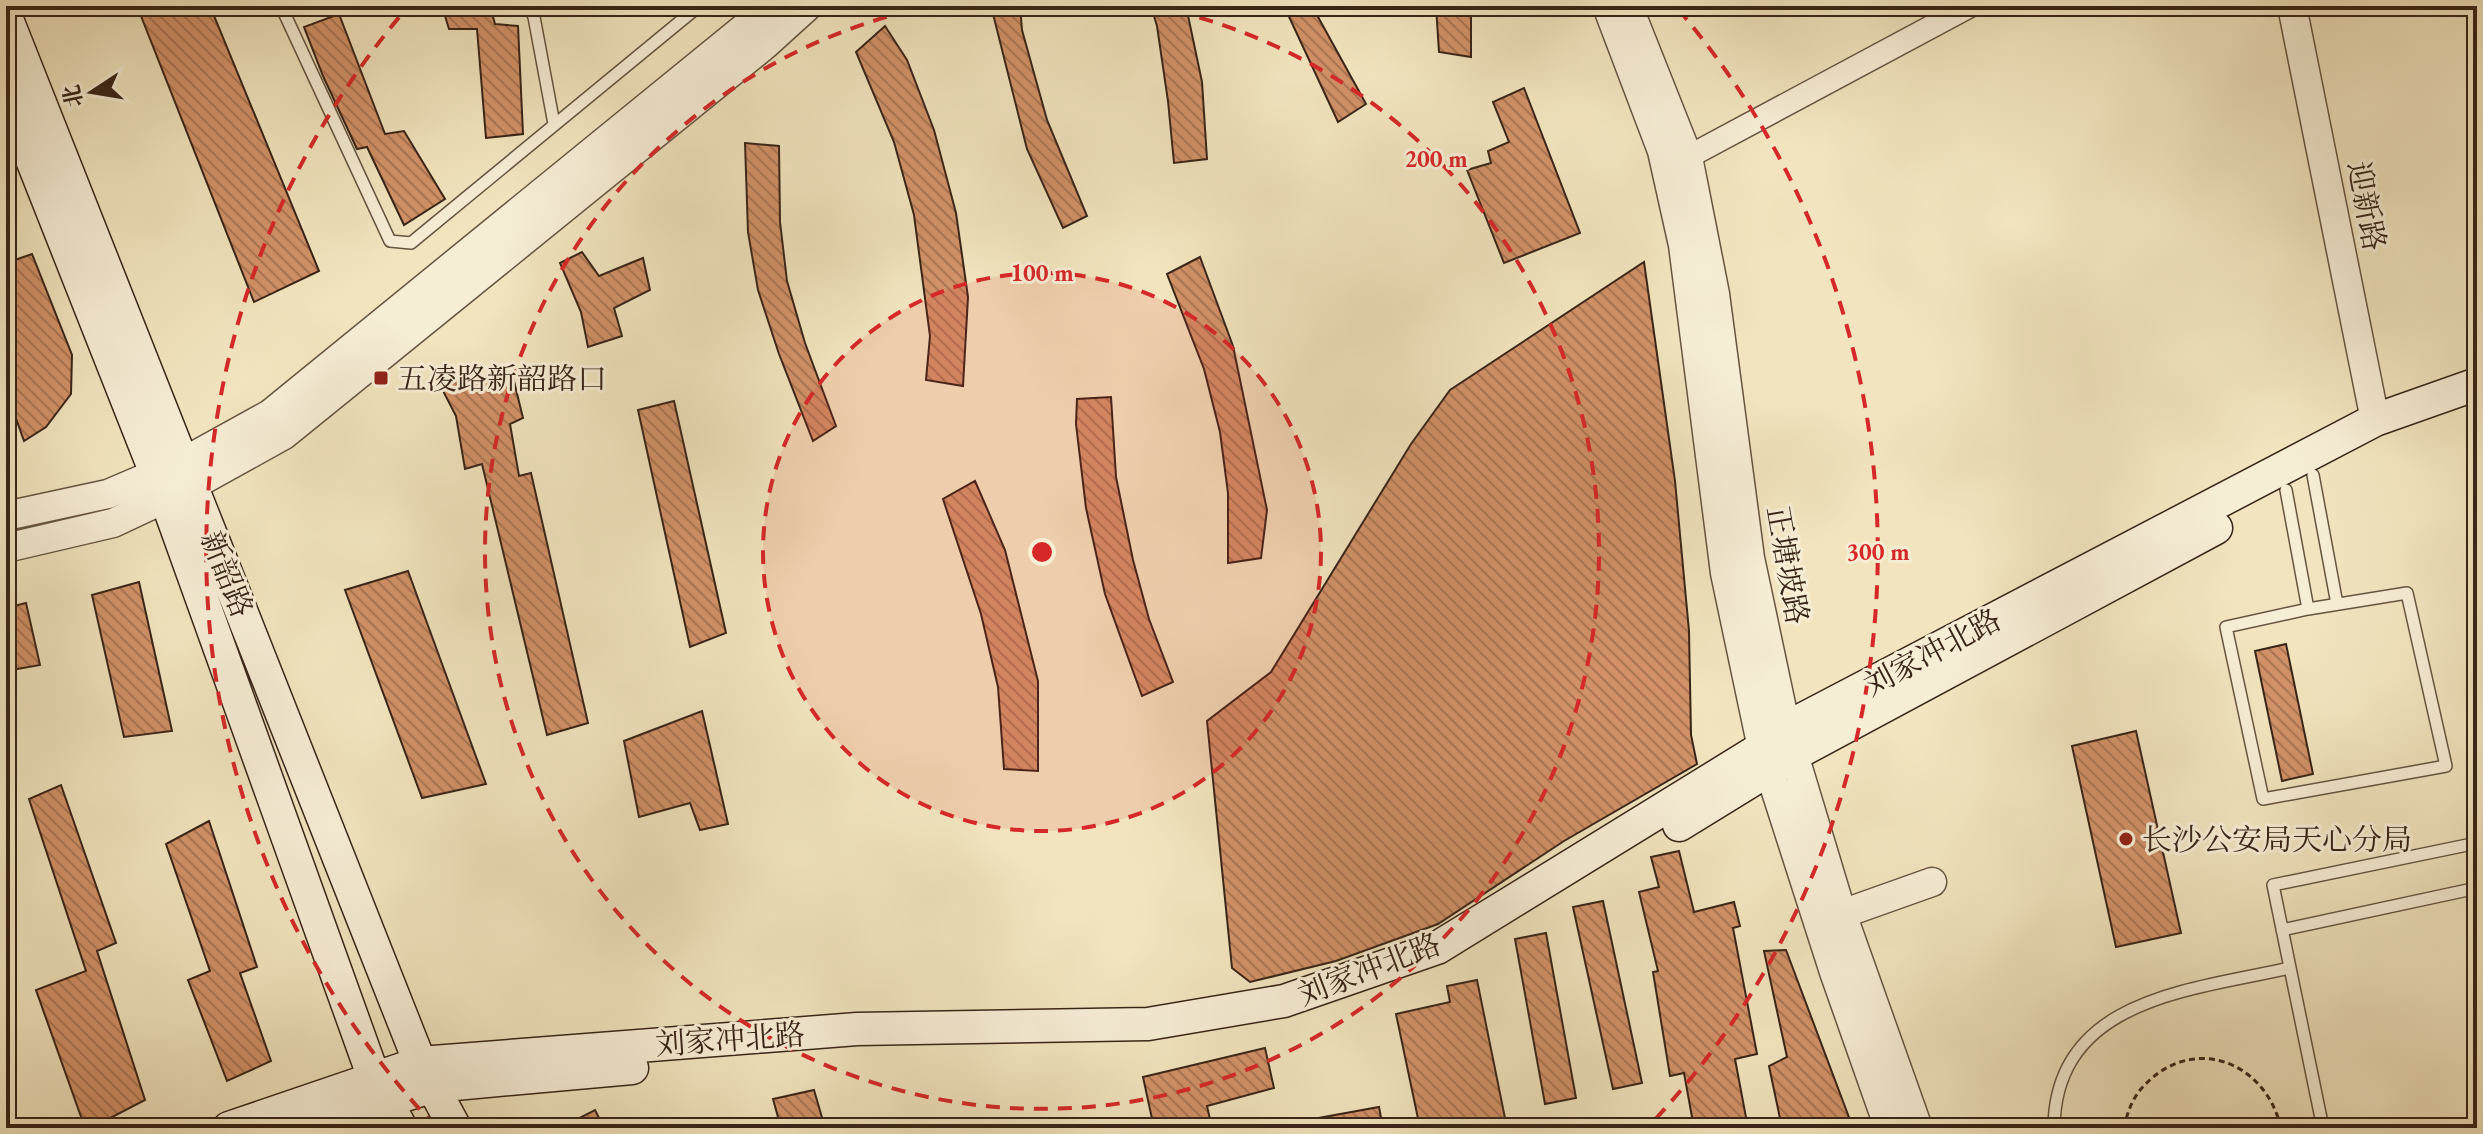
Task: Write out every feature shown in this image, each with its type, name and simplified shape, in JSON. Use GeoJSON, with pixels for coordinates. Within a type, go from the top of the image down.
{"type":"FeatureCollection","features":[{"type":"Feature","properties":{"kind":"main road","name":"新韶路"},"geometry":{"type":"LineString","coordinates":[[6,17],[174,480],[387,1102]]}},
{"type":"Feature","properties":{"kind":"main road","name":"新韶路"},"geometry":{"type":"LineString","coordinates":[[6,94],[426,1074],[455,1128]]}},
{"type":"Feature","properties":{"kind":"main road","name":"刘家冲北路"},"geometry":{"type":"LineString","coordinates":[[303,1128],[387,1102],[426,1074],[858,1048],[1150,1043],[1289,1020],[1445,965],[1777,750],[2375,420],[2477,384]]}},
{"type":"Feature","properties":{"kind":"main road","name":"刘家冲北路"},"geometry":{"type":"LineString","coordinates":[[1777,750],[2300,483],[2382,437],[2477,405]]}},
{"type":"Feature","properties":{"kind":"main road","name":"刘家冲北路"},"geometry":{"type":"LineString","coordinates":[[229,1128],[387,1102]]}},
{"type":"Feature","properties":{"kind":"street"},"geometry":{"type":"LineString","coordinates":[[6,548],[113,523],[270,414],[771,6]]}},
{"type":"Feature","properties":{"kind":"street"},"geometry":{"type":"LineString","coordinates":[[6,516],[174,480],[284,435],[765,45],[808,6]]}},
{"type":"Feature","properties":{"kind":"street","name":"正塘坡路"},"geometry":{"type":"LineString","coordinates":[[1607,6],[1662,151],[1683,245],[1725,573],[1777,750],[1834,972],[1889,1128]]}},
{"type":"Feature","properties":{"kind":"street","name":"正塘坡路"},"geometry":{"type":"LineString","coordinates":[[1628,6],[1688,157],[1715,294],[1777,750],[1842,914],[1918,1128]]}},
{"type":"Feature","properties":{"kind":"street"},"geometry":{"type":"LineString","coordinates":[[1688,157],[1970,6]]}},
{"type":"Feature","properties":{"kind":"street","name":"迎新路"},"geometry":{"type":"LineString","coordinates":[[2292,6],[2375,420]]}},
{"type":"Feature","properties":{"kind":"street"},"geometry":{"type":"LineString","coordinates":[[1842,914],[1932,882]]}},
{"type":"Feature","properties":{"kind":"lane"},"geometry":{"type":"LineString","coordinates":[[281,6],[390,241],[411,243],[699,6]]}},
{"type":"Feature","properties":{"kind":"lane"},"geometry":{"type":"LineString","coordinates":[[529,6],[534,17],[554,124]]}},
{"type":"Feature","properties":{"kind":"lane"},"geometry":{"type":"LineString","coordinates":[[2300,483],[2337,604]]}},
{"type":"Feature","properties":{"kind":"lane"},"geometry":{"type":"LineString","coordinates":[[2300,483],[2308,609]]}},
{"type":"Feature","properties":{"kind":"lane"},"geometry":{"type":"LineString","coordinates":[[2407,593],[2446,766],[2263,799],[2226,627],[2308,609],[2407,593]]}},
{"type":"Feature","properties":{"kind":"lane"},"geometry":{"type":"LineString","coordinates":[[2323,1128],[2273,885],[2477,843]]}},
{"type":"Feature","properties":{"kind":"lane"},"geometry":{"type":"LineString","coordinates":[[2282,930],[2477,888]]}},
{"type":"Feature","properties":{"kind":"lane"},"geometry":{"type":"LineString","coordinates":[[2054,1128],[2060,1084],[2073,1055],[2102,1025],[2148,1001],[2290,968]]}},
{"type":"Feature","properties":{"kind":"path"},"geometry":{"type":"LineString","coordinates":[[2125,1128],[2125,1119],[2135,1096],[2151,1077],[2173,1064],[2197,1059],[2221,1061],[2245,1071],[2263,1087],[2276,1109],[2281,1128]]}},
{"type":"Feature","properties":{"kind":"building"},"geometry":{"type":"Polygon","coordinates":[[[149,6],[210,6],[319,271],[254,302],[139,11],[149,6]]]}},
{"type":"Feature","properties":{"kind":"building"},"geometry":{"type":"Polygon","coordinates":[[[442,6],[490,6],[495,24],[518,26],[523,134],[486,138],[477,29],[449,29],[442,6]]]}},
{"type":"Feature","properties":{"kind":"building"},"geometry":{"type":"Polygon","coordinates":[[[991,6],[1020,6],[1022,30],[1047,120],[1087,216],[1063,228],[1027,149],[991,6]]]}},
{"type":"Feature","properties":{"kind":"building"},"geometry":{"type":"Polygon","coordinates":[[[1151,6],[1186,6],[1202,82],[1207,159],[1174,163],[1168,101],[1151,6]]]}},
{"type":"Feature","properties":{"kind":"building"},"geometry":{"type":"Polygon","coordinates":[[[1284,6],[1312,6],[1366,104],[1338,122],[1284,6]]]}},
{"type":"Feature","properties":{"kind":"building"},"geometry":{"type":"Polygon","coordinates":[[[1436,6],[1471,6],[1471,57],[1439,52],[1436,6]]]}},
{"type":"Feature","properties":{"kind":"building"},"geometry":{"type":"Polygon","coordinates":[[[339,14],[385,134],[404,131],[445,199],[404,225],[367,147],[357,149],[304,27],[339,14]]]}},
{"type":"Feature","properties":{"kind":"building"},"geometry":{"type":"Polygon","coordinates":[[[885,26],[907,60],[934,130],[956,213],[968,297],[963,386],[926,380],[930,336],[914,215],[894,142],[856,52],[885,26]]]}},
{"type":"Feature","properties":{"kind":"building"},"geometry":{"type":"Polygon","coordinates":[[[1524,88],[1580,233],[1504,263],[1467,170],[1491,163],[1488,151],[1509,142],[1493,102],[1524,88]]]}},
{"type":"Feature","properties":{"kind":"building"},"geometry":{"type":"Polygon","coordinates":[[[745,143],[779,146],[780,222],[787,281],[805,343],[836,426],[813,441],[758,290],[748,232],[745,143]]]}},
{"type":"Feature","properties":{"kind":"building"},"geometry":{"type":"Polygon","coordinates":[[[582,252],[599,276],[643,258],[650,290],[614,308],[622,336],[588,347],[581,312],[560,263],[582,252]]]}},
{"type":"Feature","properties":{"kind":"building"},"geometry":{"type":"Polygon","coordinates":[[[32,254],[72,355],[71,394],[46,427],[24,441],[6,390],[6,263],[32,254]]]}},
{"type":"Feature","properties":{"kind":"building"},"geometry":{"type":"Polygon","coordinates":[[[1200,257],[1233,346],[1267,510],[1261,558],[1228,563],[1228,493],[1220,432],[1204,369],[1167,274],[1200,257]]]}},
{"type":"Feature","properties":{"kind":"building"},"geometry":{"type":"Polygon","coordinates":[[[1644,262],[1675,481],[1689,631],[1691,735],[1697,764],[1564,841],[1438,924],[1336,961],[1250,982],[1232,968],[1207,721],[1271,672],[1411,444],[1450,390],[1644,262]]]}},
{"type":"Feature","properties":{"kind":"building"},"geometry":{"type":"Polygon","coordinates":[[[459,368],[479,380],[512,373],[523,418],[510,424],[519,476],[531,473],[588,723],[547,735],[482,464],[465,469],[456,416],[441,387],[459,368]]]}},
{"type":"Feature","properties":{"kind":"building"},"geometry":{"type":"Polygon","coordinates":[[[1111,397],[1116,477],[1133,560],[1149,619],[1173,682],[1142,696],[1105,594],[1086,508],[1076,424],[1077,399],[1111,397]]]}},
{"type":"Feature","properties":{"kind":"building"},"geometry":{"type":"Polygon","coordinates":[[[674,401],[726,633],[690,647],[638,410],[674,401]]]}},
{"type":"Feature","properties":{"kind":"building"},"geometry":{"type":"Polygon","coordinates":[[[975,481],[1005,550],[1038,681],[1038,771],[1004,769],[998,687],[981,614],[943,499],[975,481]]]}},
{"type":"Feature","properties":{"kind":"building"},"geometry":{"type":"Polygon","coordinates":[[[408,571],[486,784],[422,798],[345,590],[408,571]]]}},
{"type":"Feature","properties":{"kind":"building"},"geometry":{"type":"Polygon","coordinates":[[[139,582],[172,731],[124,737],[92,595],[139,582]]]}},
{"type":"Feature","properties":{"kind":"building"},"geometry":{"type":"Polygon","coordinates":[[[26,603],[40,665],[6,671],[6,608],[26,603]]]}},
{"type":"Feature","properties":{"kind":"building"},"geometry":{"type":"Polygon","coordinates":[[[2286,644],[2313,774],[2282,781],[2255,651],[2286,644]]]}},
{"type":"Feature","properties":{"kind":"building"},"geometry":{"type":"Polygon","coordinates":[[[702,711],[728,824],[700,830],[690,803],[639,817],[624,741],[702,711]]]}},
{"type":"Feature","properties":{"kind":"building","name":"长沙公安局天心分局"},"geometry":{"type":"Polygon","coordinates":[[[2136,731],[2181,933],[2116,947],[2072,746],[2136,731]]]}},
{"type":"Feature","properties":{"kind":"building"},"geometry":{"type":"Polygon","coordinates":[[[61,785],[116,943],[97,951],[145,1100],[91,1128],[85,1128],[36,990],[86,971],[29,799],[61,785]]]}},
{"type":"Feature","properties":{"kind":"building"},"geometry":{"type":"Polygon","coordinates":[[[209,821],[257,967],[240,973],[271,1061],[227,1081],[188,980],[210,971],[166,844],[209,821]]]}},
{"type":"Feature","properties":{"kind":"building"},"geometry":{"type":"Polygon","coordinates":[[[1679,851],[1694,912],[1734,902],[1740,926],[1733,928],[1757,1054],[1735,1059],[1748,1128],[1694,1128],[1684,1073],[1670,1076],[1653,972],[1658,971],[1639,892],[1659,887],[1651,857],[1679,851]]]}},
{"type":"Feature","properties":{"kind":"building"},"geometry":{"type":"Polygon","coordinates":[[[1603,901],[1642,1083],[1613,1089],[1573,907],[1603,901]]]}},
{"type":"Feature","properties":{"kind":"building"},"geometry":{"type":"Polygon","coordinates":[[[1546,933],[1576,1098],[1545,1104],[1515,939],[1546,933]]]}},
{"type":"Feature","properties":{"kind":"building"},"geometry":{"type":"Polygon","coordinates":[[[1786,950],[1853,1128],[1782,1128],[1769,1066],[1787,1057],[1764,951],[1786,950]]]}},
{"type":"Feature","properties":{"kind":"building"},"geometry":{"type":"Polygon","coordinates":[[[1477,980],[1507,1128],[1420,1128],[1396,1014],[1450,1002],[1447,986],[1477,980]]]}},
{"type":"Feature","properties":{"kind":"building"},"geometry":{"type":"Polygon","coordinates":[[[1265,1048],[1274,1088],[1207,1106],[1212,1128],[1154,1128],[1143,1077],[1265,1048]]]}},
{"type":"Feature","properties":{"kind":"building"},"geometry":{"type":"Polygon","coordinates":[[[814,1090],[825,1128],[781,1128],[773,1099],[814,1090]]]}},
{"type":"Feature","properties":{"kind":"building"},"geometry":{"type":"Polygon","coordinates":[[[1379,1107],[1383,1128],[1308,1128],[1307,1120],[1379,1107]]]}},
{"type":"Feature","properties":{"kind":"building"},"geometry":{"type":"Polygon","coordinates":[[[595,1110],[604,1128],[560,1128],[595,1110]]]}},
{"type":"Feature","properties":{"kind":"place","name":"五凌路新韶路口"},"geometry":{"type":"Point","coordinates":[381,378]}},
{"type":"Feature","properties":{"kind":"place","name":"长沙公安局天心分局"},"geometry":{"type":"Point","coordinates":[2126,839]}}]}
